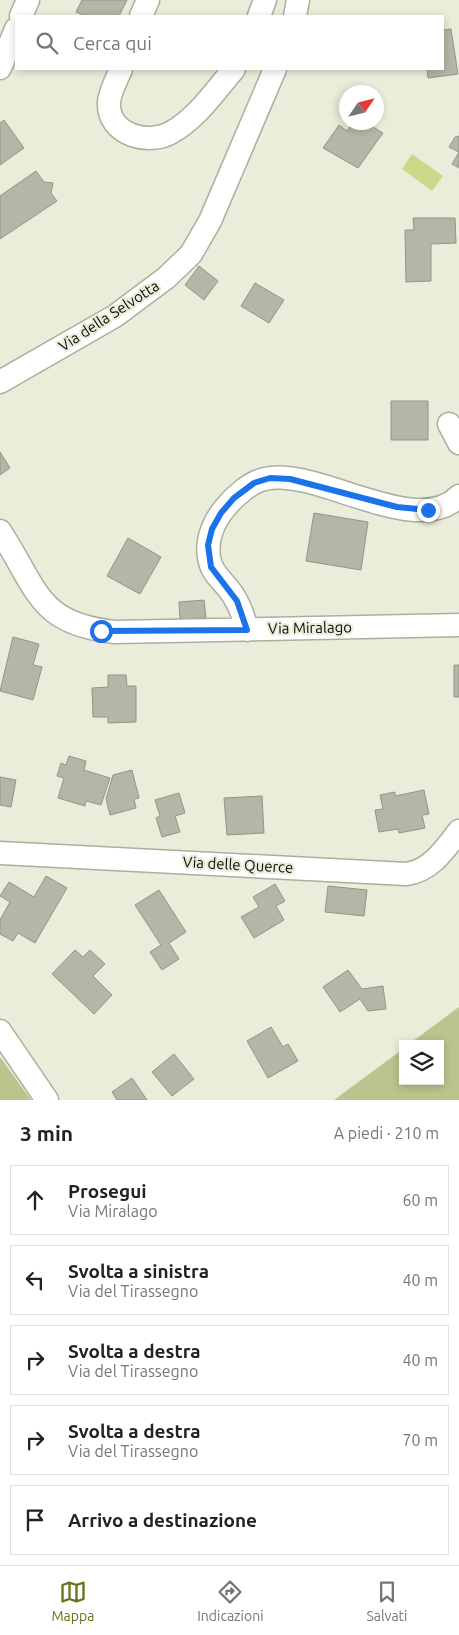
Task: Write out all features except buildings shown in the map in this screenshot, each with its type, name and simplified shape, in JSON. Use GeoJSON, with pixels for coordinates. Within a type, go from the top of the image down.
{"type":"FeatureCollection","features":[{"type":"Feature","properties":{"kind":"street"},"geometry":{"type":"LineString","coordinates":[[22,15],[28,0]]}},
{"type":"Feature","properties":{"kind":"street"},"geometry":{"type":"LineString","coordinates":[[141,15],[148,0]]}},
{"type":"Feature","properties":{"kind":"street"},"geometry":{"type":"LineString","coordinates":[[259,15],[265,0]]}},
{"type":"Feature","properties":{"kind":"street"},"geometry":{"type":"LineString","coordinates":[[295,15],[298,0]]}},
{"type":"Feature","properties":{"kind":"street"},"geometry":{"type":"LineString","coordinates":[[0,68],[15,31]]}},
{"type":"Feature","properties":{"kind":"street"},"geometry":{"type":"LineString","coordinates":[[121,70],[110,98],[111,113],[115,122],[127,132],[143,139],[153,139],[174,131],[194,116],[233,70]]}},
{"type":"Feature","properties":{"kind":"street","name":"Via della Selvotta"},"geometry":{"type":"LineString","coordinates":[[0,382],[115,316],[166,278],[191,254],[210,221],[276,70]]}},
{"type":"Feature","properties":{"kind":"street"},"geometry":{"type":"LineString","coordinates":[[247,630],[237,601],[211,567],[208,545],[212,529],[221,513],[234,498],[254,483],[270,478],[290,479],[397,507],[418,510],[442,507],[459,496]]}},
{"type":"Feature","properties":{"kind":"street","name":"Via Miralago"},"geometry":{"type":"LineString","coordinates":[[0,531],[44,603],[68,622],[88,628],[116,632],[459,625]]}},
{"type":"Feature","properties":{"kind":"street","name":"Via delle Querce"},"geometry":{"type":"LineString","coordinates":[[0,853],[406,874],[422,869],[432,863],[459,831]]}},
{"type":"Feature","properties":{"kind":"street"},"geometry":{"type":"LineString","coordinates":[[0,1031],[47,1100]]}},
{"type":"Feature","properties":{"kind":"shaded area"},"geometry":{"type":"Polygon","coordinates":[[[412,154],[443,176],[432,191],[402,169],[412,154]]]}},
{"type":"Feature","properties":{"kind":"shaded area"},"geometry":{"type":"Polygon","coordinates":[[[459,1007],[459,1100],[334,1100],[399,1052],[399,1085],[444,1085],[444,1040],[414,1040],[459,1007]]]}},
{"type":"Feature","properties":{"kind":"shaded area"},"geometry":{"type":"Polygon","coordinates":[[[0,1057],[31,1100],[0,1100],[0,1057]]]}},
{"type":"Feature","properties":{"kind":"route"},"geometry":{"type":"LineString","coordinates":[[101,631],[247,630],[242,610],[237,601],[211,567],[208,545],[212,529],[221,513],[240,493],[260,480],[266,478],[290,479],[397,507],[428,510]]}}]}
